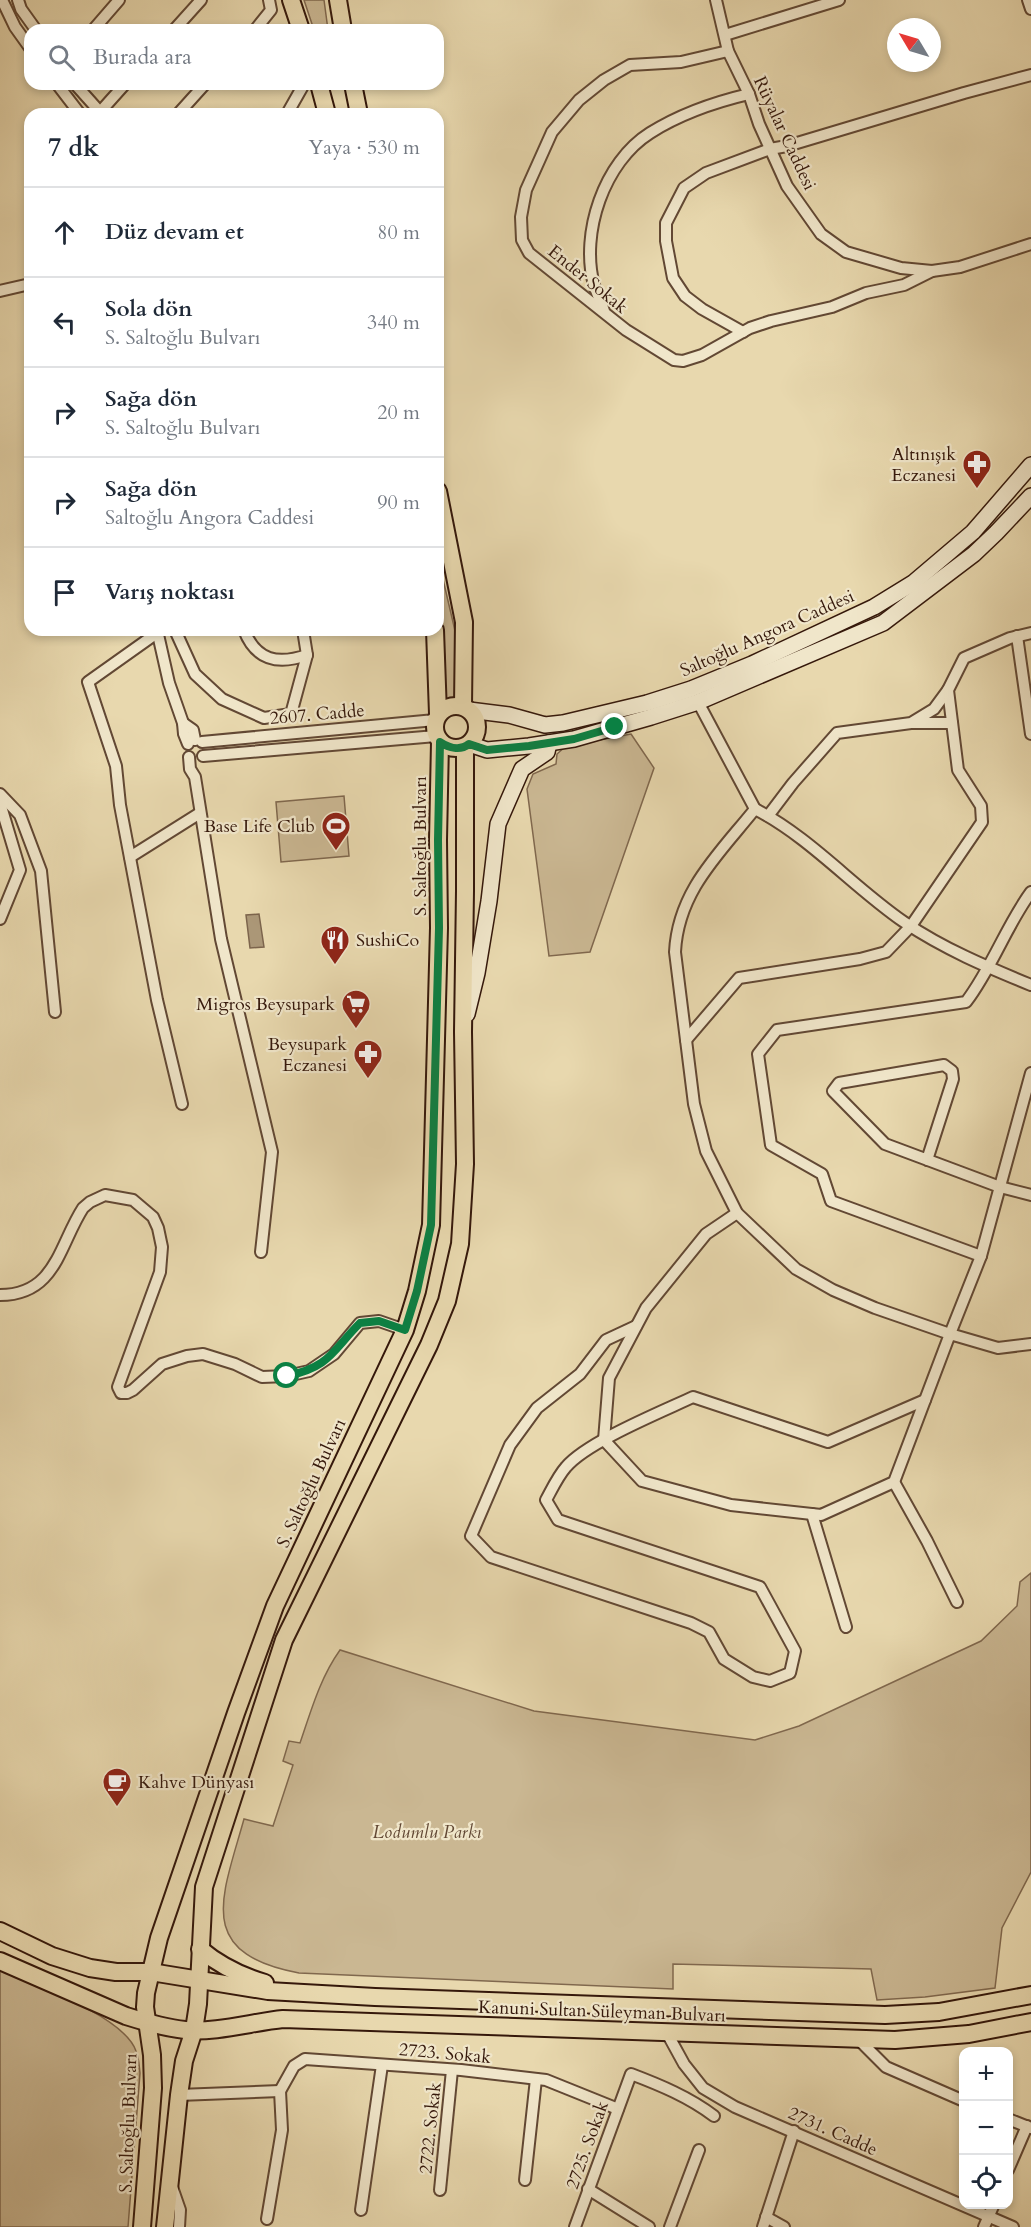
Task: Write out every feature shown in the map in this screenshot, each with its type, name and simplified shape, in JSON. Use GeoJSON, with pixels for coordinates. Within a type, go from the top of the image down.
{"type":"FeatureCollection","features":[{"type":"Feature","properties":{"kind":"main road"},"geometry":{"type":"LineString","coordinates":[[291,0],[299,24]]}},
{"type":"Feature","properties":{"kind":"main road"},"geometry":{"type":"LineString","coordinates":[[338,0],[341,24]]}},
{"type":"Feature","properties":{"kind":"main road"},"geometry":{"type":"LineString","coordinates":[[321,90],[325,108]]}},
{"type":"Feature","properties":{"kind":"main road"},"geometry":{"type":"LineString","coordinates":[[354,90],[358,108]]}},
{"type":"Feature","properties":{"kind":"main road"},"geometry":{"type":"LineString","coordinates":[[444,521],[464,622],[466,708],[477,722],[475,736],[467,745],[452,748],[438,728],[449,706],[466,708]]}},
{"type":"Feature","properties":{"kind":"main road","name":"S. Saltoğlu Bulvarı"},"geometry":{"type":"LineString","coordinates":[[142,2227],[153,2088],[146,1993],[159,1938],[275,1606],[405,1330],[417,1291],[431,1225],[439,928],[435,636]]}},
{"type":"Feature","properties":{"kind":"main road"},"geometry":{"type":"LineString","coordinates":[[165,2227],[179,2095],[184,2061],[194,2030],[201,1980],[204,1887],[284,1640],[429,1345],[447,1301],[460,1244],[465,1164],[463,1032],[467,745]]}},
{"type":"Feature","properties":{"kind":"main road","name":"Kanuni Sultan Süleyman Bulvarı"},"geometry":{"type":"LineString","coordinates":[[0,1931],[52,1956],[78,1965],[116,1972],[151,1972],[257,1990],[375,1997],[885,2015],[939,2012],[1031,1995]]}},
{"type":"Feature","properties":{"kind":"main road"},"geometry":{"type":"LineString","coordinates":[[201,1949],[218,1962],[245,1977],[291,1992]]}},
{"type":"Feature","properties":{"kind":"main road","name":"Kanuni Sultan Süleyman Bulvarı"},"geometry":{"type":"LineString","coordinates":[[0,1961],[126,2016],[148,2023],[194,2030],[283,2019],[859,2040],[914,2040],[960,2035],[1031,2022]]}},
{"type":"Feature","properties":{"kind":"street"},"geometry":{"type":"LineString","coordinates":[[2,0],[24,38]]}},
{"type":"Feature","properties":{"kind":"street"},"geometry":{"type":"LineString","coordinates":[[18,0],[21,9],[32,24]]}},
{"type":"Feature","properties":{"kind":"street"},"geometry":{"type":"LineString","coordinates":[[98,24],[119,0]]}},
{"type":"Feature","properties":{"kind":"street"},"geometry":{"type":"LineString","coordinates":[[260,24],[271,10],[268,0]]}},
{"type":"Feature","properties":{"kind":"street","name":"Rüyalar Caddesi"},"geometry":{"type":"LineString","coordinates":[[716,0],[728,51],[749,94],[787,186],[821,234],[846,252],[901,268],[933,271],[960,267],[1031,243]]}},
{"type":"Feature","properties":{"kind":"street"},"geometry":{"type":"LineString","coordinates":[[725,35],[838,0]]}},
{"type":"Feature","properties":{"kind":"street"},"geometry":{"type":"LineString","coordinates":[[1028,0],[1031,9]]}},
{"type":"Feature","properties":{"kind":"street"},"geometry":{"type":"LineString","coordinates":[[179,24],[196,3]]}},
{"type":"Feature","properties":{"kind":"street","name":"Ender Sokak"},"geometry":{"type":"LineString","coordinates":[[728,51],[681,62],[630,65],[604,80],[579,100],[552,132],[526,190],[521,217],[522,240],[529,253],[626,330],[674,360],[683,361],[702,355],[743,332],[771,321],[832,307],[866,293],[904,285],[933,271]]}},
{"type":"Feature","properties":{"kind":"street"},"geometry":{"type":"LineString","coordinates":[[743,332],[702,309],[685,296],[673,278],[668,260],[666,223],[684,188],[706,173],[771,149],[1031,75]]}},
{"type":"Feature","properties":{"kind":"street"},"geometry":{"type":"LineString","coordinates":[[62,90],[75,108]]}},
{"type":"Feature","properties":{"kind":"street"},"geometry":{"type":"LineString","coordinates":[[80,90],[97,108]]}},
{"type":"Feature","properties":{"kind":"street"},"geometry":{"type":"LineString","coordinates":[[105,108],[120,90]]}},
{"type":"Feature","properties":{"kind":"street"},"geometry":{"type":"LineString","coordinates":[[183,108],[200,90]]}},
{"type":"Feature","properties":{"kind":"street"},"geometry":{"type":"LineString","coordinates":[[290,108],[301,90]]}},
{"type":"Feature","properties":{"kind":"street"},"geometry":{"type":"LineString","coordinates":[[605,313],[594,284],[591,261],[595,212],[606,182],[624,157],[648,134],[705,106],[749,94]]}},
{"type":"Feature","properties":{"kind":"street"},"geometry":{"type":"LineString","coordinates":[[0,291],[24,285]]}},
{"type":"Feature","properties":{"kind":"street","name":"Saltoğlu Angora Caddesi"},"geometry":{"type":"LineString","coordinates":[[466,708],[509,715],[536,724],[552,725],[626,708],[695,696],[900,592],[961,544],[993,511],[1031,465]]}},
{"type":"Feature","properties":{"kind":"street","name":"Saltoğlu Angora Caddesi"},"geometry":{"type":"LineString","coordinates":[[467,745],[487,750],[574,739],[695,696],[883,623],[974,554],[1031,496]]}},
{"type":"Feature","properties":{"kind":"street"},"geometry":{"type":"LineString","coordinates":[[911,723],[934,709],[948,690],[964,658],[1017,636],[1031,633]]}},
{"type":"Feature","properties":{"kind":"street"},"geometry":{"type":"LineString","coordinates":[[150,636],[88,682],[116,766],[120,805],[157,999],[182,1104]]}},
{"type":"Feature","properties":{"kind":"street"},"geometry":{"type":"LineString","coordinates":[[158,636],[169,683],[183,723],[194,730],[195,742],[206,750],[197,757],[195,777],[200,813],[221,939],[272,1152],[261,1252]]}},
{"type":"Feature","properties":{"kind":"street"},"geometry":{"type":"LineString","coordinates":[[178,636],[195,674],[222,699],[264,718],[291,714],[307,656],[304,636]]}},
{"type":"Feature","properties":{"kind":"street"},"geometry":{"type":"LineString","coordinates":[[246,636],[259,654],[280,661],[307,656]]}},
{"type":"Feature","properties":{"kind":"street"},"geometry":{"type":"LineString","coordinates":[[1017,636],[1031,734]]}},
{"type":"Feature","properties":{"kind":"street"},"geometry":{"type":"LineString","coordinates":[[686,1040],[739,978],[860,959],[885,952],[911,926],[981,822],[981,806],[958,770],[948,690]]}},
{"type":"Feature","properties":{"kind":"street"},"geometry":{"type":"LineString","coordinates":[[695,696],[755,809],[782,823],[859,888],[945,948],[1031,985]]}},
{"type":"Feature","properties":{"kind":"street"},"geometry":{"type":"LineString","coordinates":[[768,816],[793,783],[837,733],[911,723],[952,723]]}},
{"type":"Feature","properties":{"kind":"street"},"geometry":{"type":"LineString","coordinates":[[343,728],[344,744]]}},
{"type":"Feature","properties":{"kind":"street","name":"2607. Cadde"},"geometry":{"type":"LineString","coordinates":[[195,742],[343,728],[438,728]]}},
{"type":"Feature","properties":{"kind":"street","name":"2607. Cadde"},"geometry":{"type":"LineString","coordinates":[[197,757],[344,744],[438,728]]}},
{"type":"Feature","properties":{"kind":"street"},"geometry":{"type":"LineString","coordinates":[[195,742],[186,749],[197,757]]}},
{"type":"Feature","properties":{"kind":"street"},"geometry":{"type":"LineString","coordinates":[[463,1032],[477,973],[489,901],[498,824],[522,769],[547,752],[549,743]]}},
{"type":"Feature","properties":{"kind":"street"},"geometry":{"type":"LineString","coordinates":[[0,794],[20,815],[41,872],[55,1012]]}},
{"type":"Feature","properties":{"kind":"street"},"geometry":{"type":"LineString","coordinates":[[0,803],[20,870],[0,919]]}},
{"type":"Feature","properties":{"kind":"street"},"geometry":{"type":"LineString","coordinates":[[755,809],[694,884],[675,934],[675,952],[694,1104],[706,1151],[737,1214],[796,1269],[833,1290],[875,1308],[998,1348],[1031,1344]]}},
{"type":"Feature","properties":{"kind":"street"},"geometry":{"type":"LineString","coordinates":[[130,857],[200,813]]}},
{"type":"Feature","properties":{"kind":"street"},"geometry":{"type":"LineString","coordinates":[[981,1256],[831,1202],[822,1174],[771,1145],[759,1053],[777,1030],[966,1002],[978,987],[1017,911],[1031,892]]}},
{"type":"Feature","properties":{"kind":"street"},"geometry":{"type":"LineString","coordinates":[[927,1160],[953,1078],[952,1071],[944,1065],[839,1083],[833,1091],[885,1144],[927,1160],[1000,1187],[1031,1195]]}},
{"type":"Feature","properties":{"kind":"street"},"geometry":{"type":"LineString","coordinates":[[737,1214],[706,1234],[646,1308],[609,1378],[604,1440],[642,1480],[730,1506],[821,1515],[894,1482],[981,1256],[1031,1073]]}},
{"type":"Feature","properties":{"kind":"street"},"geometry":{"type":"LineString","coordinates":[[0,1295],[10,1295],[35,1287],[51,1270],[83,1208],[105,1195],[133,1200],[153,1218],[158,1228],[162,1247],[160,1272],[118,1388],[121,1393],[133,1390],[162,1364],[187,1356],[203,1354],[235,1364],[262,1377],[287,1376],[309,1371],[334,1354],[360,1323],[379,1321],[405,1330]]}},
{"type":"Feature","properties":{"kind":"street"},"geometry":{"type":"LineString","coordinates":[[636,1326],[606,1340],[580,1374],[537,1408],[510,1445],[471,1536],[491,1557],[691,1623],[709,1632],[724,1659],[753,1677],[770,1681],[790,1673],[795,1651],[760,1587],[558,1520],[546,1500],[566,1467],[604,1440],[693,1397],[828,1442],[925,1400]]}},
{"type":"Feature","properties":{"kind":"street"},"geometry":{"type":"LineString","coordinates":[[894,1482],[957,1602]]}},
{"type":"Feature","properties":{"kind":"street"},"geometry":{"type":"LineString","coordinates":[[812,1514],[846,1626]]}},
{"type":"Feature","properties":{"kind":"street","name":"2731. Cadde"},"geometry":{"type":"LineString","coordinates":[[667,2033],[684,2064],[703,2088],[735,2107],[794,2131],[986,2222],[1012,2227]]}},
{"type":"Feature","properties":{"kind":"street"},"geometry":{"type":"LineString","coordinates":[[859,2040],[886,2067],[959,2098]]}},
{"type":"Feature","properties":{"kind":"street","name":"2723. Sokak"},"geometry":{"type":"LineString","coordinates":[[280,2091],[294,2066],[305,2059],[453,2070],[546,2080],[618,2109]]}},
{"type":"Feature","properties":{"kind":"street"},"geometry":{"type":"LineString","coordinates":[[361,2210],[382,2065]]}},
{"type":"Feature","properties":{"kind":"street","name":"2722. Sokak"},"geometry":{"type":"LineString","coordinates":[[440,2190],[453,2070]]}},
{"type":"Feature","properties":{"kind":"street","name":"2725. Sokak"},"geometry":{"type":"LineString","coordinates":[[575,2227],[631,2074],[681,2095],[714,2116]]}},
{"type":"Feature","properties":{"kind":"street"},"geometry":{"type":"LineString","coordinates":[[525,2180],[536,2079]]}},
{"type":"Feature","properties":{"kind":"street"},"geometry":{"type":"LineString","coordinates":[[179,2095],[280,2091],[282,2130],[267,2219]]}},
{"type":"Feature","properties":{"kind":"street"},"geometry":{"type":"LineString","coordinates":[[1013,2121],[1029,2127],[1013,2160]]}},
{"type":"Feature","properties":{"kind":"street"},"geometry":{"type":"LineString","coordinates":[[784,2227],[764,2222],[794,2131]]}},
{"type":"Feature","properties":{"kind":"street"},"geometry":{"type":"LineString","coordinates":[[670,2227],[699,2150]]}},
{"type":"Feature","properties":{"kind":"street"},"geometry":{"type":"LineString","coordinates":[[171,2184],[180,2210],[179,2227]]}},
{"type":"Feature","properties":{"kind":"street"},"geometry":{"type":"LineString","coordinates":[[588,2189],[649,2227]]}},
{"type":"Feature","properties":{"kind":"green space"},"geometry":{"type":"Polygon","coordinates":[[[304,0],[324,0],[327,24],[312,24],[304,0]]]}},
{"type":"Feature","properties":{"kind":"green space"},"geometry":{"type":"Polygon","coordinates":[[[444,584],[467,699],[444,700],[445,659],[443,636],[444,584]]]}},
{"type":"Feature","properties":{"kind":"green space"},"geometry":{"type":"Polygon","coordinates":[[[631,734],[654,768],[590,952],[549,956],[527,789],[533,774],[556,764],[557,754],[566,746],[631,734]]]}},
{"type":"Feature","properties":{"kind":"green space"},"geometry":{"type":"Polygon","coordinates":[[[344,796],[349,856],[281,862],[276,802],[344,796]]]}},
{"type":"Feature","properties":{"kind":"green space","name":"Lodumlu Parkı"},"geometry":{"type":"Polygon","coordinates":[[[1031,1573],[1031,1872],[1002,1928],[995,1988],[925,1997],[877,2000],[871,1969],[673,1964],[673,1989],[299,1973],[266,1964],[243,1952],[230,1936],[224,1918],[224,1897],[244,1819],[273,1826],[293,1765],[283,1761],[289,1741],[300,1743],[321,1683],[340,1650],[534,1711],[755,1740],[799,1726],[981,1641],[1017,1606],[1020,1582],[1031,1573]]]}},
{"type":"Feature","properties":{"kind":"green space"},"geometry":{"type":"Polygon","coordinates":[[[0,1970],[97,2014],[128,2038],[136,2051],[140,2073],[128,2227],[0,2227],[0,1970]]]}},
{"type":"Feature","properties":{"kind":"shaded area"},"geometry":{"type":"Polygon","coordinates":[[[259,914],[264,947],[250,948],[246,915],[259,914]]]}},
{"type":"Feature","properties":{"kind":"place","name":"Altınışık Eczanesi"},"geometry":{"type":"Point","coordinates":[977,490]}},
{"type":"Feature","properties":{"kind":"place","name":"Base Life Club"},"geometry":{"type":"Point","coordinates":[336,852]}},
{"type":"Feature","properties":{"kind":"place","name":"SushiCo"},"geometry":{"type":"Point","coordinates":[335,966]}},
{"type":"Feature","properties":{"kind":"place","name":"Migros Beysupark"},"geometry":{"type":"Point","coordinates":[356,1030]}},
{"type":"Feature","properties":{"kind":"place","name":"Beysupark Eczanesi"},"geometry":{"type":"Point","coordinates":[368,1080]}},
{"type":"Feature","properties":{"kind":"place","name":"Kahve Dünyası"},"geometry":{"type":"Point","coordinates":[117,1808]}},
{"type":"Feature","properties":{"kind":"route"},"geometry":{"type":"LineString","coordinates":[[287,1376],[309,1371],[334,1354],[360,1323],[368,1320],[379,1321],[405,1330],[417,1291],[431,1225],[439,928],[440,742],[452,748],[465,747],[469,744],[487,750],[574,739],[615,727]]}}]}
